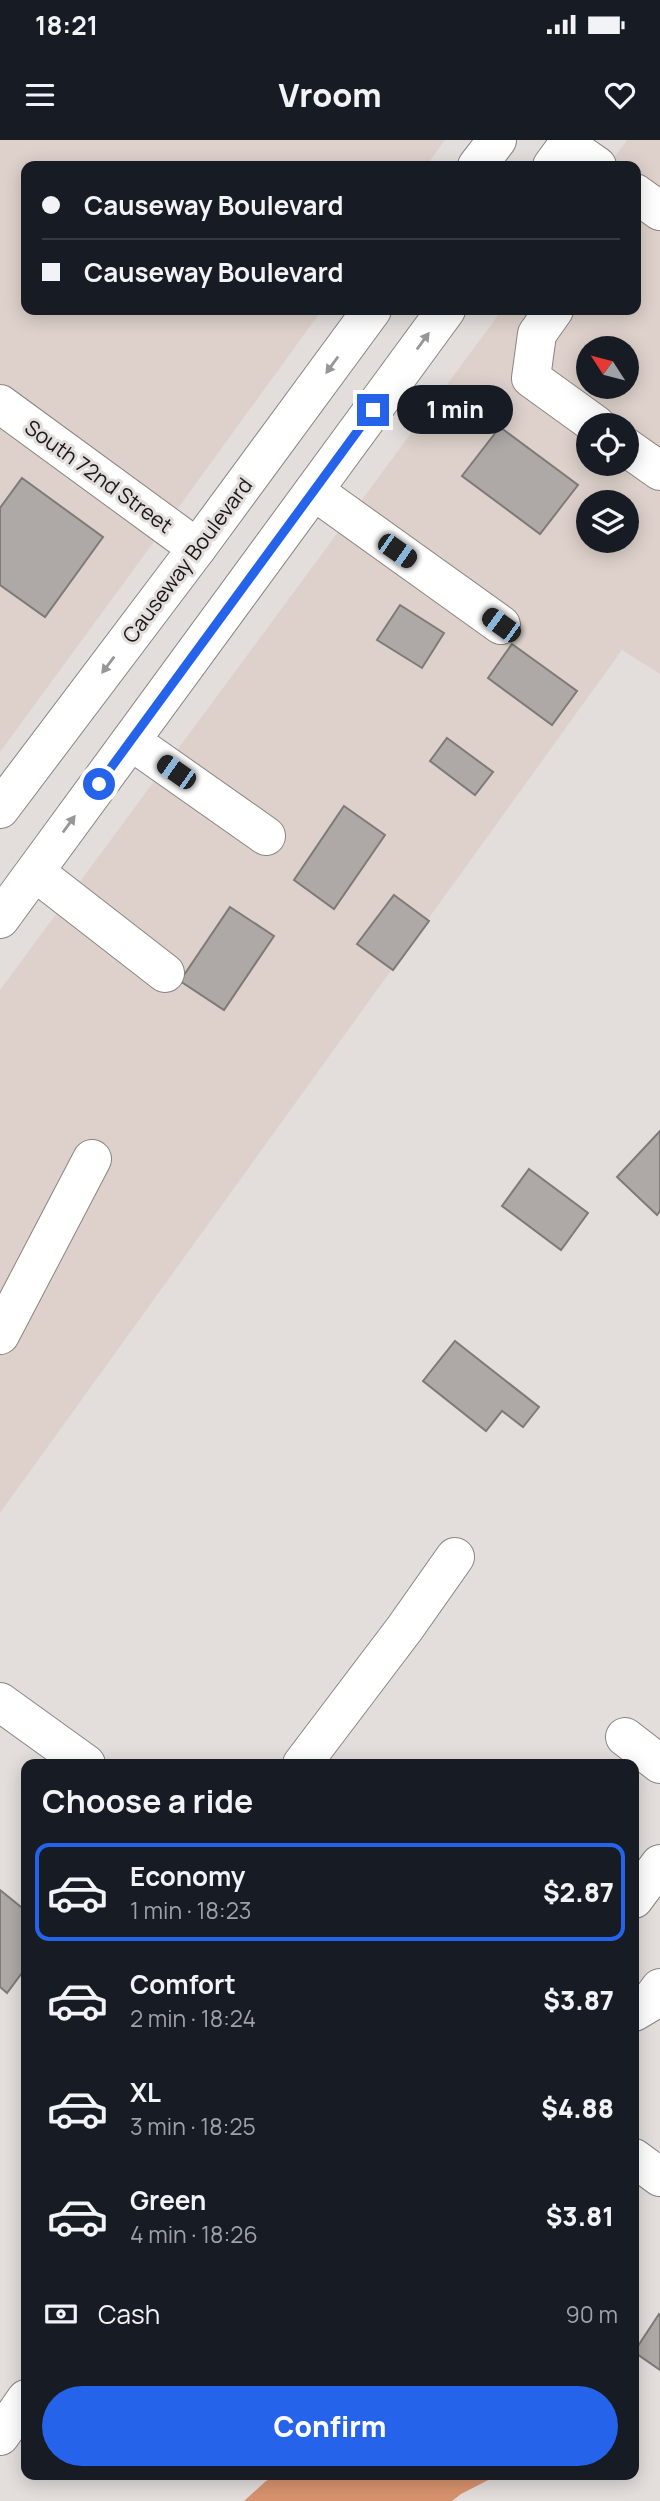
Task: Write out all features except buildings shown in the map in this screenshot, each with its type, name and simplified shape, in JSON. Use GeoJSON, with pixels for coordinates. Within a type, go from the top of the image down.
{"type":"FeatureCollection","features":[{"type":"Feature","properties":{"kind":"main road"},"geometry":{"type":"LineString","coordinates":[[481,161],[497,140]]}},
{"type":"Feature","properties":{"kind":"main road"},"geometry":{"type":"LineString","coordinates":[[641,198],[660,211]]}},
{"type":"Feature","properties":{"kind":"main road","name":"Causeway Boulevard"},"geometry":{"type":"LineString","coordinates":[[0,809],[368,315]]}},
{"type":"Feature","properties":{"kind":"main road"},"geometry":{"type":"LineString","coordinates":[[0,919],[442,315]]}},
{"type":"Feature","properties":{"kind":"main road"},"geometry":{"type":"LineString","coordinates":[[550,315],[537,334],[531,378],[579,413]]}},
{"type":"Feature","properties":{"kind":"main road","name":"South 72nd Street"},"geometry":{"type":"LineString","coordinates":[[0,404],[197,548]]}},
{"type":"Feature","properties":{"kind":"main road"},"geometry":{"type":"LineString","coordinates":[[639,456],[660,471]]}},
{"type":"Feature","properties":{"kind":"main road"},"geometry":{"type":"LineString","coordinates":[[314,491],[501,625]]}},
{"type":"Feature","properties":{"kind":"main road"},"geometry":{"type":"LineString","coordinates":[[131,740],[266,836]]}},
{"type":"Feature","properties":{"kind":"main road"},"geometry":{"type":"LineString","coordinates":[[35,872],[165,973]]}},
{"type":"Feature","properties":{"kind":"main road"},"geometry":{"type":"LineString","coordinates":[[0,1335],[92,1159]]}},
{"type":"Feature","properties":{"kind":"main road"},"geometry":{"type":"LineString","coordinates":[[306,1759],[455,1557]]}},
{"type":"Feature","properties":{"kind":"main road"},"geometry":{"type":"LineString","coordinates":[[0,1702],[79,1759]]}},
{"type":"Feature","properties":{"kind":"main road"},"geometry":{"type":"LineString","coordinates":[[625,1737],[660,1764]]}},
{"type":"Feature","properties":{"kind":"main road"},"geometry":{"type":"LineString","coordinates":[[639,1892],[660,1864]]}},
{"type":"Feature","properties":{"kind":"main road"},"geometry":{"type":"LineString","coordinates":[[639,2009],[649,2003],[660,1988]]}},
{"type":"Feature","properties":{"kind":"main road"},"geometry":{"type":"LineString","coordinates":[[639,2162],[660,2177]]}},
{"type":"Feature","properties":{"kind":"main road"},"geometry":{"type":"LineString","coordinates":[[0,2436],[21,2406]]}},
{"type":"Feature","properties":{"kind":"shaded area"},"geometry":{"type":"Polygon","coordinates":[[[0,140],[445,140],[430,161],[21,161],[21,315],[318,315],[176,511],[0,383],[0,140]]]}},
{"type":"Feature","properties":{"kind":"shaded area"},"geometry":{"type":"Polygon","coordinates":[[[627,140],[660,140],[660,674],[622,650],[0,1513],[0,990],[498,315],[641,315],[641,161],[612,161],[627,140]]]}},
{"type":"Feature","properties":{"kind":"shaded area"},"geometry":{"type":"Polygon","coordinates":[[[0,426],[156,539],[0,752],[0,426]]]}},
{"type":"Feature","properties":{"kind":"shaded area"},"geometry":{"type":"Polygon","coordinates":[[[488,2480],[452,2501],[244,2501],[266,2481],[488,2480]]]}},
{"type":"Feature","properties":{"kind":"route"},"geometry":{"type":"LineString","coordinates":[[99,784],[373,410]]}}]}
